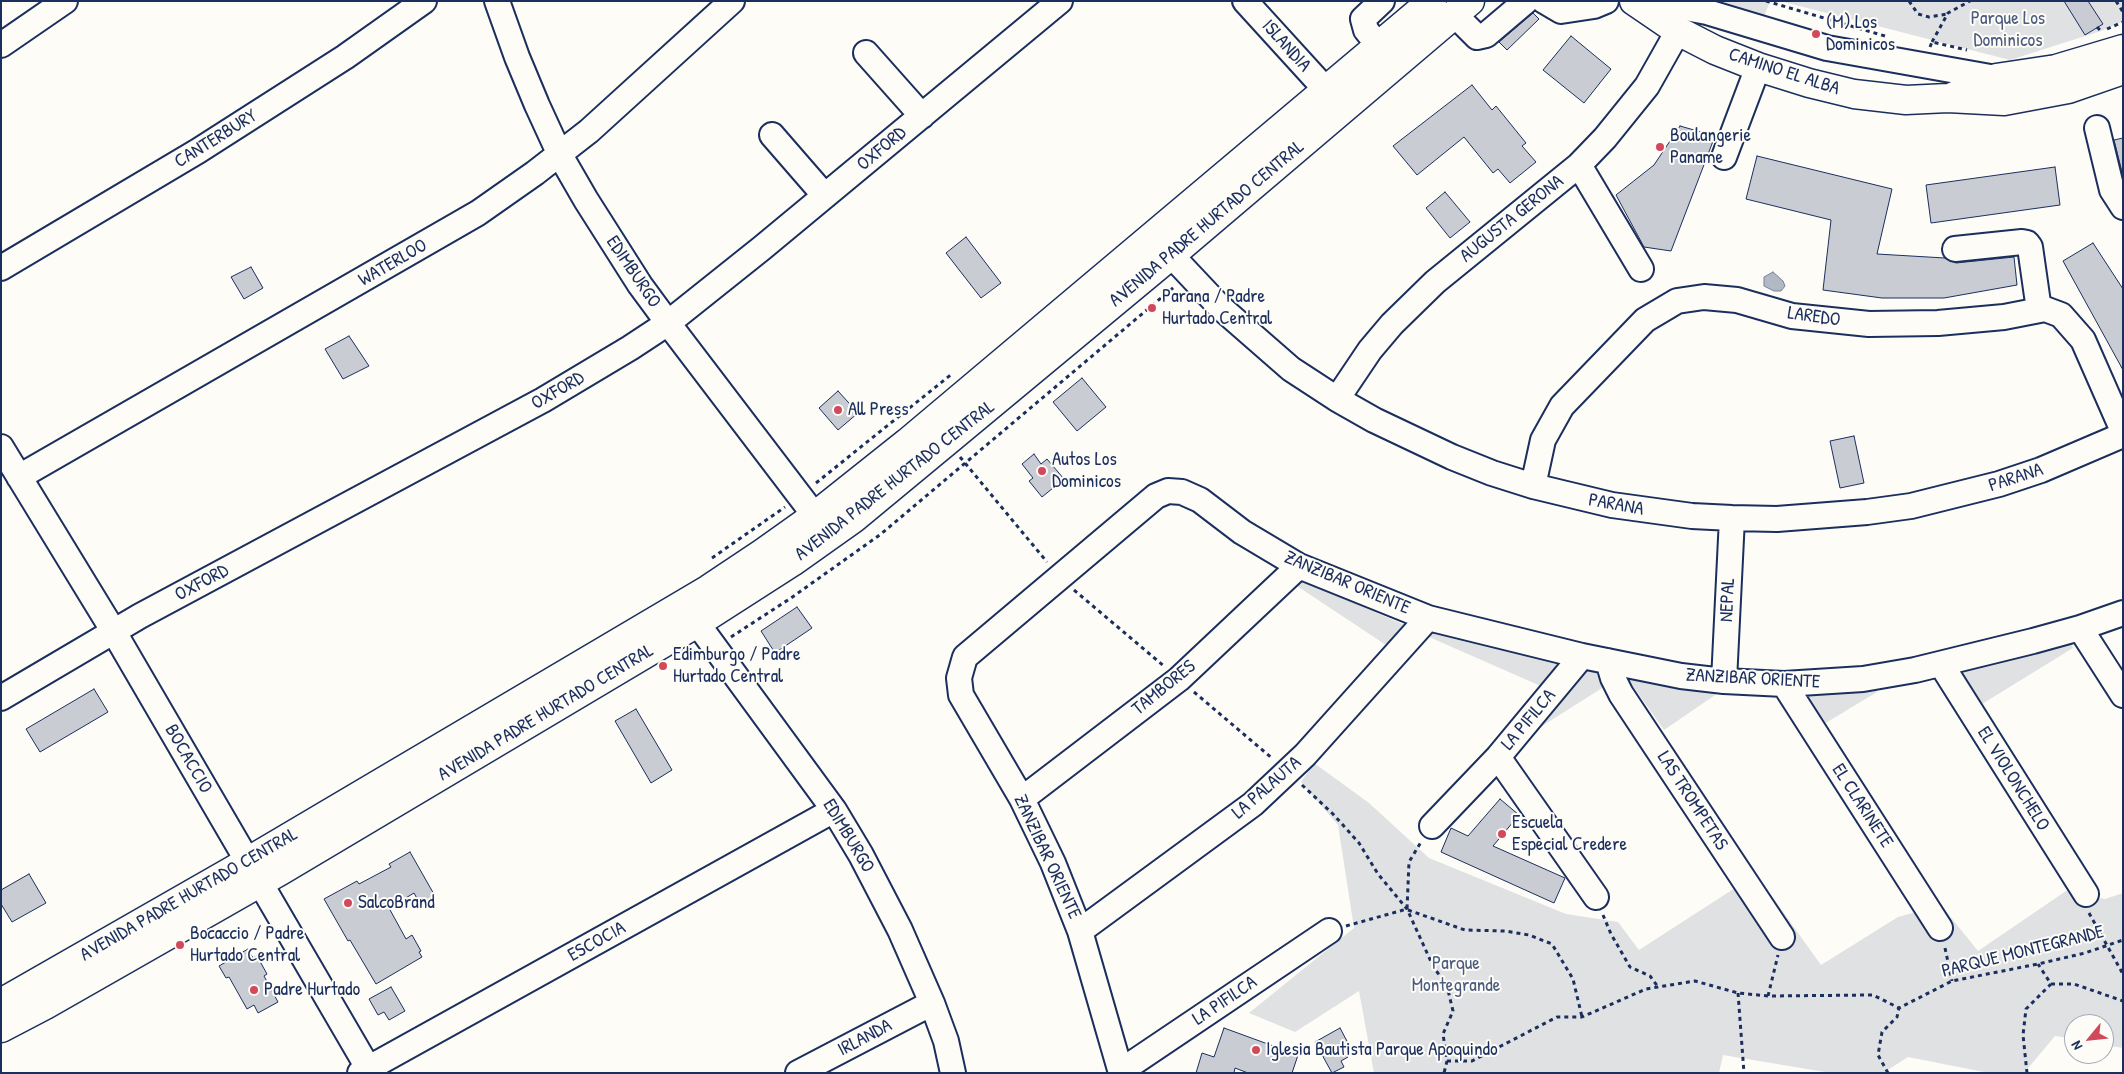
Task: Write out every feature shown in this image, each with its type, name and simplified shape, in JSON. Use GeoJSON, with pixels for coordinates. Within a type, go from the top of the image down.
{"type":"FeatureCollection","features":[{"type":"Feature","properties":{"kind":"main road","name":"CAMINO EL ALBA"},"geometry":{"type":"LineString","coordinates":[[1634,1],[1678,31],[1715,50],[1758,67],[1809,83],[1854,94],[1906,100],[1948,98],[2004,101],[2068,89],[2123,70]]}},
{"type":"Feature","properties":{"kind":"main road","name":"AVENIDA PADRE HURTADO CENTRAL"},"geometry":{"type":"LineString","coordinates":[[1,1028],[45,1005],[254,872],[709,589],[807,506],[916,435],[1379,46],[1452,6]]}},
{"type":"Feature","properties":{"kind":"main road","name":"AVENIDA PADRE HURTADO CENTRAL"},"geometry":{"type":"LineString","coordinates":[[1,1002],[254,872],[697,623],[792,562],[854,518],[1171,255],[1452,6]]}},
{"type":"Feature","properties":{"kind":"main road","name":"CAMINO EL ALBA"},"geometry":{"type":"LineString","coordinates":[[1948,98],[1996,78],[2056,69],[2123,49]]}},
{"type":"Feature","properties":{"kind":"street"},"geometry":{"type":"LineString","coordinates":[[1,45],[64,1]]}},
{"type":"Feature","properties":{"kind":"street","name":"CANTERBURY"},"geometry":{"type":"LineString","coordinates":[[1,268],[206,146],[345,57],[424,1]]}},
{"type":"Feature","properties":{"kind":"street","name":"EDIMBURGO"},"geometry":{"type":"LineString","coordinates":[[497,1],[516,57],[560,155],[614,245],[668,323],[807,506]]}},
{"type":"Feature","properties":{"kind":"street","name":"WATERLOO"},"geometry":{"type":"LineString","coordinates":[[19,477],[444,234],[511,191],[560,155],[618,106],[732,1]]}},
{"type":"Feature","properties":{"kind":"street","name":"OXFORD"},"geometry":{"type":"LineString","coordinates":[[1,698],[140,616],[543,400],[668,323],[825,196],[1060,1]]}},
{"type":"Feature","properties":{"kind":"street","name":"ISLANDIA"},"geometry":{"type":"LineString","coordinates":[[1245,1],[1327,91]]}},
{"type":"Feature","properties":{"kind":"street"},"geometry":{"type":"LineString","coordinates":[[1379,46],[1366,30],[1362,20],[1382,1]]}},
{"type":"Feature","properties":{"kind":"street"},"geometry":{"type":"LineString","coordinates":[[1452,6],[1477,37],[1486,35],[1526,1]]}},
{"type":"Feature","properties":{"kind":"street"},"geometry":{"type":"LineString","coordinates":[[1544,1],[1561,12],[1594,6],[1606,1]]}},
{"type":"Feature","properties":{"kind":"street"},"geometry":{"type":"LineString","coordinates":[[1648,1],[1707,12],[1827,48],[1996,78]]}},
{"type":"Feature","properties":{"kind":"street","name":"AUGUSTA GERONA"},"geometry":{"type":"LineString","coordinates":[[1337,399],[1370,350],[1392,324],[1429,288],[1579,165],[1605,138],[1647,86],[1678,31]]}},
{"type":"Feature","properties":{"kind":"street"},"geometry":{"type":"LineString","coordinates":[[866,53],[922,116]]}},
{"type":"Feature","properties":{"kind":"street"},"geometry":{"type":"LineString","coordinates":[[1724,156],[1758,67]]}},
{"type":"Feature","properties":{"kind":"street"},"geometry":{"type":"LineString","coordinates":[[2096,128],[2112,190],[2123,207]]}},
{"type":"Feature","properties":{"kind":"street"},"geometry":{"type":"LineString","coordinates":[[772,135],[825,196]]}},
{"type":"Feature","properties":{"kind":"street"},"geometry":{"type":"LineString","coordinates":[[1579,165],[1641,269]]}},
{"type":"Feature","properties":{"kind":"street"},"geometry":{"type":"LineString","coordinates":[[1955,249],[2026,243],[2030,247],[2039,310]]}},
{"type":"Feature","properties":{"kind":"street","name":"PARANA"},"geometry":{"type":"LineString","coordinates":[[1171,255],[1220,307],[1255,339],[1292,369],[1337,399],[1405,436],[1452,457],[1533,486],[1612,505],[1692,516],[1732,518],[1822,517],[1867,512],[1929,502],[1999,484],[2041,470],[2123,433]]}},
{"type":"Feature","properties":{"kind":"street","name":"LAREDO"},"geometry":{"type":"LineString","coordinates":[[1533,486],[1543,440],[1562,406],[1645,320],[1677,301],[1704,297],[1737,300],[1792,316],[1869,324],[1938,323],[2004,317],[2045,309],[2061,315],[2083,340],[2123,433]]}},
{"type":"Feature","properties":{"kind":"street","name":"BOCACCIO"},"geometry":{"type":"LineString","coordinates":[[1,446],[114,632],[254,872],[366,1071]]}},
{"type":"Feature","properties":{"kind":"street","name":"ZANZIBAR ORIENTE"},"geometry":{"type":"LineString","coordinates":[[1121,1072],[1080,931],[1053,863],[1022,799],[961,695],[959,678],[965,657],[1156,496],[1168,491],[1182,492],[1200,500],[1242,532],[1299,566],[1428,618],[1582,656],[1681,676],[1724,681],[1784,684],[1863,679],[1941,664],[2080,628],[2123,613]]}},
{"type":"Feature","properties":{"kind":"street","name":"NEPAL"},"geometry":{"type":"LineString","coordinates":[[1724,681],[1732,518]]}},
{"type":"Feature","properties":{"kind":"street","name":"TAMBORES"},"geometry":{"type":"LineString","coordinates":[[1022,799],[1179,679],[1299,566]]}},
{"type":"Feature","properties":{"kind":"street","name":"LA PALAUTA"},"geometry":{"type":"LineString","coordinates":[[1080,931],[1253,804],[1288,772],[1428,618]]}},
{"type":"Feature","properties":{"kind":"street","name":"EDIMBURGO"},"geometry":{"type":"LineString","coordinates":[[697,623],[834,810],[861,855],[900,930],[932,1002],[946,1041],[953,1073]]}},
{"type":"Feature","properties":{"kind":"street"},"geometry":{"type":"LineString","coordinates":[[2080,628],[2123,695]]}},
{"type":"Feature","properties":{"kind":"street","name":"LA PIFILCA"},"geometry":{"type":"LineString","coordinates":[[1432,826],[1498,757],[1582,656]]}},
{"type":"Feature","properties":{"kind":"street","name":"LAS TROMPETAS"},"geometry":{"type":"LineString","coordinates":[[1608,661],[1613,678],[1621,694],[1782,938]]}},
{"type":"Feature","properties":{"kind":"street","name":"EL VIOLONCHELO"},"geometry":{"type":"LineString","coordinates":[[1941,664],[2086,894]]}},
{"type":"Feature","properties":{"kind":"street","name":"EL CLARINETE"},"geometry":{"type":"LineString","coordinates":[[1784,684],[1940,928]]}},
{"type":"Feature","properties":{"kind":"street"},"geometry":{"type":"LineString","coordinates":[[1498,757],[1596,897]]}},
{"type":"Feature","properties":{"kind":"street","name":"ESCOCIA"},"geometry":{"type":"LineString","coordinates":[[366,1071],[834,810]]}},
{"type":"Feature","properties":{"kind":"street","name":"LA PIFILCA"},"geometry":{"type":"LineString","coordinates":[[1121,1072],[1329,931]]}},
{"type":"Feature","properties":{"kind":"street","name":"IRLANDA"},"geometry":{"type":"LineString","coordinates":[[798,1073],[932,1002]]}},
{"type":"Feature","properties":{"kind":"path"},"geometry":{"type":"LineString","coordinates":[[1767,1],[1892,38]]}},
{"type":"Feature","properties":{"kind":"path"},"geometry":{"type":"LineString","coordinates":[[1909,1],[1918,14],[1929,17],[1948,13],[1970,1]]}},
{"type":"Feature","properties":{"kind":"path"},"geometry":{"type":"LineString","coordinates":[[2116,1],[2123,12]]}},
{"type":"Feature","properties":{"kind":"path"},"geometry":{"type":"LineString","coordinates":[[1920,46],[1930,49],[1948,13]]}},
{"type":"Feature","properties":{"kind":"path"},"geometry":{"type":"LineString","coordinates":[[2092,34],[2123,22]]}},
{"type":"Feature","properties":{"kind":"path"},"geometry":{"type":"LineString","coordinates":[[1932,42],[1975,52]]}},
{"type":"Feature","properties":{"kind":"path"},"geometry":{"type":"LineString","coordinates":[[705,563],[807,506],[960,367]]}},
{"type":"Feature","properties":{"kind":"path"},"geometry":{"type":"LineString","coordinates":[[947,441],[1059,577],[1288,772],[1333,814],[1358,843],[1378,874],[1407,909],[1433,966],[1447,986],[1453,1011],[1443,1034],[1447,1060],[1444,1073]]}},
{"type":"Feature","properties":{"kind":"path"},"geometry":{"type":"LineString","coordinates":[[1407,909],[1409,862],[1432,826]]}},
{"type":"Feature","properties":{"kind":"path"},"geometry":{"type":"LineString","coordinates":[[2086,894],[2087,909],[2123,974]]}},
{"type":"Feature","properties":{"kind":"path"},"geometry":{"type":"LineString","coordinates":[[1596,897],[1611,934],[1630,967],[1650,976],[1658,987]]}},
{"type":"Feature","properties":{"kind":"path"},"geometry":{"type":"LineString","coordinates":[[1329,931],[1407,909],[1465,930],[1505,931],[1530,935],[1552,944],[1572,979],[1582,1017]]}},
{"type":"Feature","properties":{"kind":"path"},"geometry":{"type":"LineString","coordinates":[[1940,928],[1952,981]]}},
{"type":"Feature","properties":{"kind":"path"},"geometry":{"type":"LineString","coordinates":[[1768,996],[1782,938]]}},
{"type":"Feature","properties":{"kind":"path","name":"PARQUE MONTEGRANDE"},"geometry":{"type":"LineString","coordinates":[[1899,1008],[1952,981],[2085,953],[2123,940]]}},
{"type":"Feature","properties":{"kind":"path"},"geometry":{"type":"LineString","coordinates":[[2038,964],[2051,984]]}},
{"type":"Feature","properties":{"kind":"path"},"geometry":{"type":"LineString","coordinates":[[1447,1060],[1472,1061],[1557,1017],[1582,1017],[1646,989],[1695,980],[1738,993],[1768,996],[1873,995],[1899,1008],[1897,1016],[1882,1032],[1878,1055],[1888,1073]]}},
{"type":"Feature","properties":{"kind":"path"},"geometry":{"type":"LineString","coordinates":[[2027,1073],[2023,1035],[2026,1008],[2051,984],[2074,984],[2123,1001]]}},
{"type":"Feature","properties":{"kind":"path"},"geometry":{"type":"LineString","coordinates":[[1738,993],[1744,1073]]}},
{"type":"Feature","properties":{"kind":"green space"},"geometry":{"type":"Polygon","coordinates":[[[1683,1],[1770,1],[1762,22],[1683,1]]]}},
{"type":"Feature","properties":{"kind":"green space","name":"Parque Los Dominicos"},"geometry":{"type":"Polygon","coordinates":[[[1780,1],[2123,1],[2123,21],[2101,31],[2010,60],[1780,1]]]}},
{"type":"Feature","properties":{"kind":"green space"},"geometry":{"type":"Polygon","coordinates":[[[1300,579],[1409,627],[1389,647],[1294,584],[1300,579]]]}},
{"type":"Feature","properties":{"kind":"green space"},"geometry":{"type":"Polygon","coordinates":[[[1431,632],[1561,662],[1543,687],[1429,637],[1431,632]]]}},
{"type":"Feature","properties":{"kind":"green space"},"geometry":{"type":"Polygon","coordinates":[[[2069,641],[2073,648],[1982,704],[1959,669],[2069,641]]]}},
{"type":"Feature","properties":{"kind":"green space"},"geometry":{"type":"Polygon","coordinates":[[[1588,662],[1600,668],[1610,683],[1520,740],[1588,662]]]}},
{"type":"Feature","properties":{"kind":"green space"},"geometry":{"type":"Polygon","coordinates":[[[1623,672],[1721,691],[1664,730],[1623,672]]]}},
{"type":"Feature","properties":{"kind":"green space"},"geometry":{"type":"Polygon","coordinates":[[[1875,687],[1877,692],[1824,724],[1802,693],[1875,687]]]}},
{"type":"Feature","properties":{"kind":"green space","name":"Parque Montegrande"},"geometry":{"type":"Polygon","coordinates":[[[1314,763],[1369,803],[1429,858],[1566,914],[1618,922],[1639,950],[1735,888],[1771,895],[1821,965],[1898,917],[1941,905],[1978,951],[2066,891],[2105,899],[2123,893],[2123,1048],[2114,1047],[2114,1014],[2064,1014],[2064,1037],[2055,1036],[2024,1073],[1989,1073],[1908,1057],[1883,1073],[1831,1073],[1723,1055],[1719,1073],[1374,1073],[1359,991],[1295,1032],[1249,1013],[1354,928],[1338,825],[1301,782],[1314,763]]]}},
{"type":"Feature","properties":{"kind":"shaded area"},"geometry":{"type":"Polygon","coordinates":[[[1773,272],[1783,281],[1785,286],[1781,291],[1774,291],[1764,286],[1764,277],[1773,272]]]}},
{"type":"Feature","properties":{"kind":"building"},"geometry":{"type":"Polygon","coordinates":[[[2064,1],[2088,1],[2103,24],[2085,35],[2064,1]]]}},
{"type":"Feature","properties":{"kind":"building"},"geometry":{"type":"Polygon","coordinates":[[[1533,13],[1539,19],[1507,50],[1499,42],[1533,13]]]}},
{"type":"Feature","properties":{"kind":"building"},"geometry":{"type":"Polygon","coordinates":[[[1571,36],[1611,69],[1584,103],[1543,70],[1571,36]]]}},
{"type":"Feature","properties":{"kind":"building"},"geometry":{"type":"Polygon","coordinates":[[[1472,85],[1492,110],[1496,106],[1526,143],[1522,146],[1536,162],[1510,183],[1498,169],[1493,173],[1464,137],[1417,175],[1393,146],[1472,85]]]}},
{"type":"Feature","properties":{"kind":"building"},"geometry":{"type":"Polygon","coordinates":[[[1680,126],[1715,136],[1671,251],[1644,247],[1616,195],[1654,165],[1680,126]]]}},
{"type":"Feature","properties":{"kind":"building"},"geometry":{"type":"Polygon","coordinates":[[[2123,138],[2123,176],[2114,140],[2123,138]]]}},
{"type":"Feature","properties":{"kind":"building"},"geometry":{"type":"Polygon","coordinates":[[[1757,156],[1892,189],[1877,254],[1945,258],[1956,263],[2014,257],[2017,285],[1944,298],[1882,298],[1823,290],[1831,220],[1746,199],[1757,156]]]}},
{"type":"Feature","properties":{"kind":"building"},"geometry":{"type":"Polygon","coordinates":[[[2055,167],[2060,205],[1931,223],[1926,185],[2055,167]]]}},
{"type":"Feature","properties":{"kind":"building"},"geometry":{"type":"Polygon","coordinates":[[[1445,192],[1470,222],[1450,238],[1426,208],[1445,192]]]}},
{"type":"Feature","properties":{"kind":"building"},"geometry":{"type":"Polygon","coordinates":[[[966,237],[1001,283],[981,298],[946,253],[966,237]]]}},
{"type":"Feature","properties":{"kind":"building"},"geometry":{"type":"Polygon","coordinates":[[[2093,243],[2123,289],[2123,370],[2063,261],[2093,243]]]}},
{"type":"Feature","properties":{"kind":"building"},"geometry":{"type":"Polygon","coordinates":[[[251,267],[263,288],[244,299],[231,277],[251,267]]]}},
{"type":"Feature","properties":{"kind":"building"},"geometry":{"type":"Polygon","coordinates":[[[349,336],[369,366],[343,379],[325,349],[349,336]]]}},
{"type":"Feature","properties":{"kind":"building"},"geometry":{"type":"Polygon","coordinates":[[[1082,378],[1106,407],[1077,431],[1053,402],[1082,378]]]}},
{"type":"Feature","properties":{"kind":"building","name":"All Press"},"geometry":{"type":"Polygon","coordinates":[[[838,391],[858,413],[838,430],[819,408],[838,391]]]}},
{"type":"Feature","properties":{"kind":"building"},"geometry":{"type":"Polygon","coordinates":[[[1854,436],[1864,483],[1840,488],[1830,441],[1854,436]]]}},
{"type":"Feature","properties":{"kind":"building","name":"Autos Los Dominicos"},"geometry":{"type":"Polygon","coordinates":[[[1034,454],[1041,464],[1047,459],[1064,479],[1042,497],[1029,481],[1033,478],[1022,464],[1034,454]]]}},
{"type":"Feature","properties":{"kind":"building"},"geometry":{"type":"Polygon","coordinates":[[[797,607],[812,628],[775,653],[761,631],[797,607]]]}},
{"type":"Feature","properties":{"kind":"building"},"geometry":{"type":"Polygon","coordinates":[[[94,689],[108,712],[40,752],[26,729],[94,689]]]}},
{"type":"Feature","properties":{"kind":"building"},"geometry":{"type":"Polygon","coordinates":[[[636,709],[672,770],[651,783],[615,721],[636,709]]]}},
{"type":"Feature","properties":{"kind":"building"},"geometry":{"type":"Polygon","coordinates":[[[1500,799],[1519,815],[1493,846],[1565,878],[1554,903],[1441,852],[1451,828],[1468,836],[1500,799]]]}},
{"type":"Feature","properties":{"kind":"building"},"geometry":{"type":"Polygon","coordinates":[[[410,852],[435,896],[420,904],[414,893],[389,908],[406,939],[412,935],[421,951],[419,952],[422,957],[376,984],[324,899],[357,881],[359,884],[391,867],[389,864],[410,852]]]}},
{"type":"Feature","properties":{"kind":"building"},"geometry":{"type":"Polygon","coordinates":[[[29,874],[46,903],[12,922],[1,904],[1,890],[29,874]]]}},
{"type":"Feature","properties":{"kind":"building","name":"Padre Hurtado"},"geometry":{"type":"Polygon","coordinates":[[[248,949],[253,958],[257,956],[267,974],[264,976],[278,1002],[258,1013],[254,1005],[247,1009],[229,977],[226,978],[219,966],[248,949]]]}},
{"type":"Feature","properties":{"kind":"building"},"geometry":{"type":"Polygon","coordinates":[[[391,987],[405,1011],[389,1020],[384,1012],[378,1015],[369,999],[391,987]]]}},
{"type":"Feature","properties":{"kind":"building","name":"Iglesia Bautista Parque Apoquindo"},"geometry":{"type":"Polygon","coordinates":[[[1224,1028],[1298,1055],[1292,1073],[1248,1073],[1235,1068],[1234,1073],[1196,1073],[1202,1053],[1214,1057],[1224,1028]]]}},
{"type":"Feature","properties":{"kind":"building"},"geometry":{"type":"Polygon","coordinates":[[[1340,1028],[1348,1043],[1342,1047],[1348,1057],[1341,1061],[1344,1067],[1332,1073],[1315,1042],[1340,1028]]]}},
{"type":"Feature","properties":{"kind":"place","name":"(M) Los Dominicos"},"geometry":{"type":"Point","coordinates":[1816,34]}},
{"type":"Feature","properties":{"kind":"place","name":"Boulangerie Paname"},"geometry":{"type":"Point","coordinates":[1660,147]}},
{"type":"Feature","properties":{"kind":"place","name":"Parana / Padre Hurtado Central"},"geometry":{"type":"Point","coordinates":[1152,308]}},
{"type":"Feature","properties":{"kind":"place","name":"All Press"},"geometry":{"type":"Point","coordinates":[838,410]}},
{"type":"Feature","properties":{"kind":"place","name":"Autos Los Dominicos"},"geometry":{"type":"Point","coordinates":[1042,471]}},
{"type":"Feature","properties":{"kind":"place","name":"Edimburgo / Padre Hurtado Central"},"geometry":{"type":"Point","coordinates":[663,666]}},
{"type":"Feature","properties":{"kind":"place","name":"Escuela Especial Credere"},"geometry":{"type":"Point","coordinates":[1502,834]}},
{"type":"Feature","properties":{"kind":"place","name":"SalcoBrand"},"geometry":{"type":"Point","coordinates":[348,903]}},
{"type":"Feature","properties":{"kind":"place","name":"Bocaccio / Padre Hurtado Central"},"geometry":{"type":"Point","coordinates":[180,945]}},
{"type":"Feature","properties":{"kind":"place","name":"Padre Hurtado"},"geometry":{"type":"Point","coordinates":[254,990]}},
{"type":"Feature","properties":{"kind":"place","name":"Iglesia Bautista Parque Apoquindo"},"geometry":{"type":"Point","coordinates":[1256,1050]}}]}
